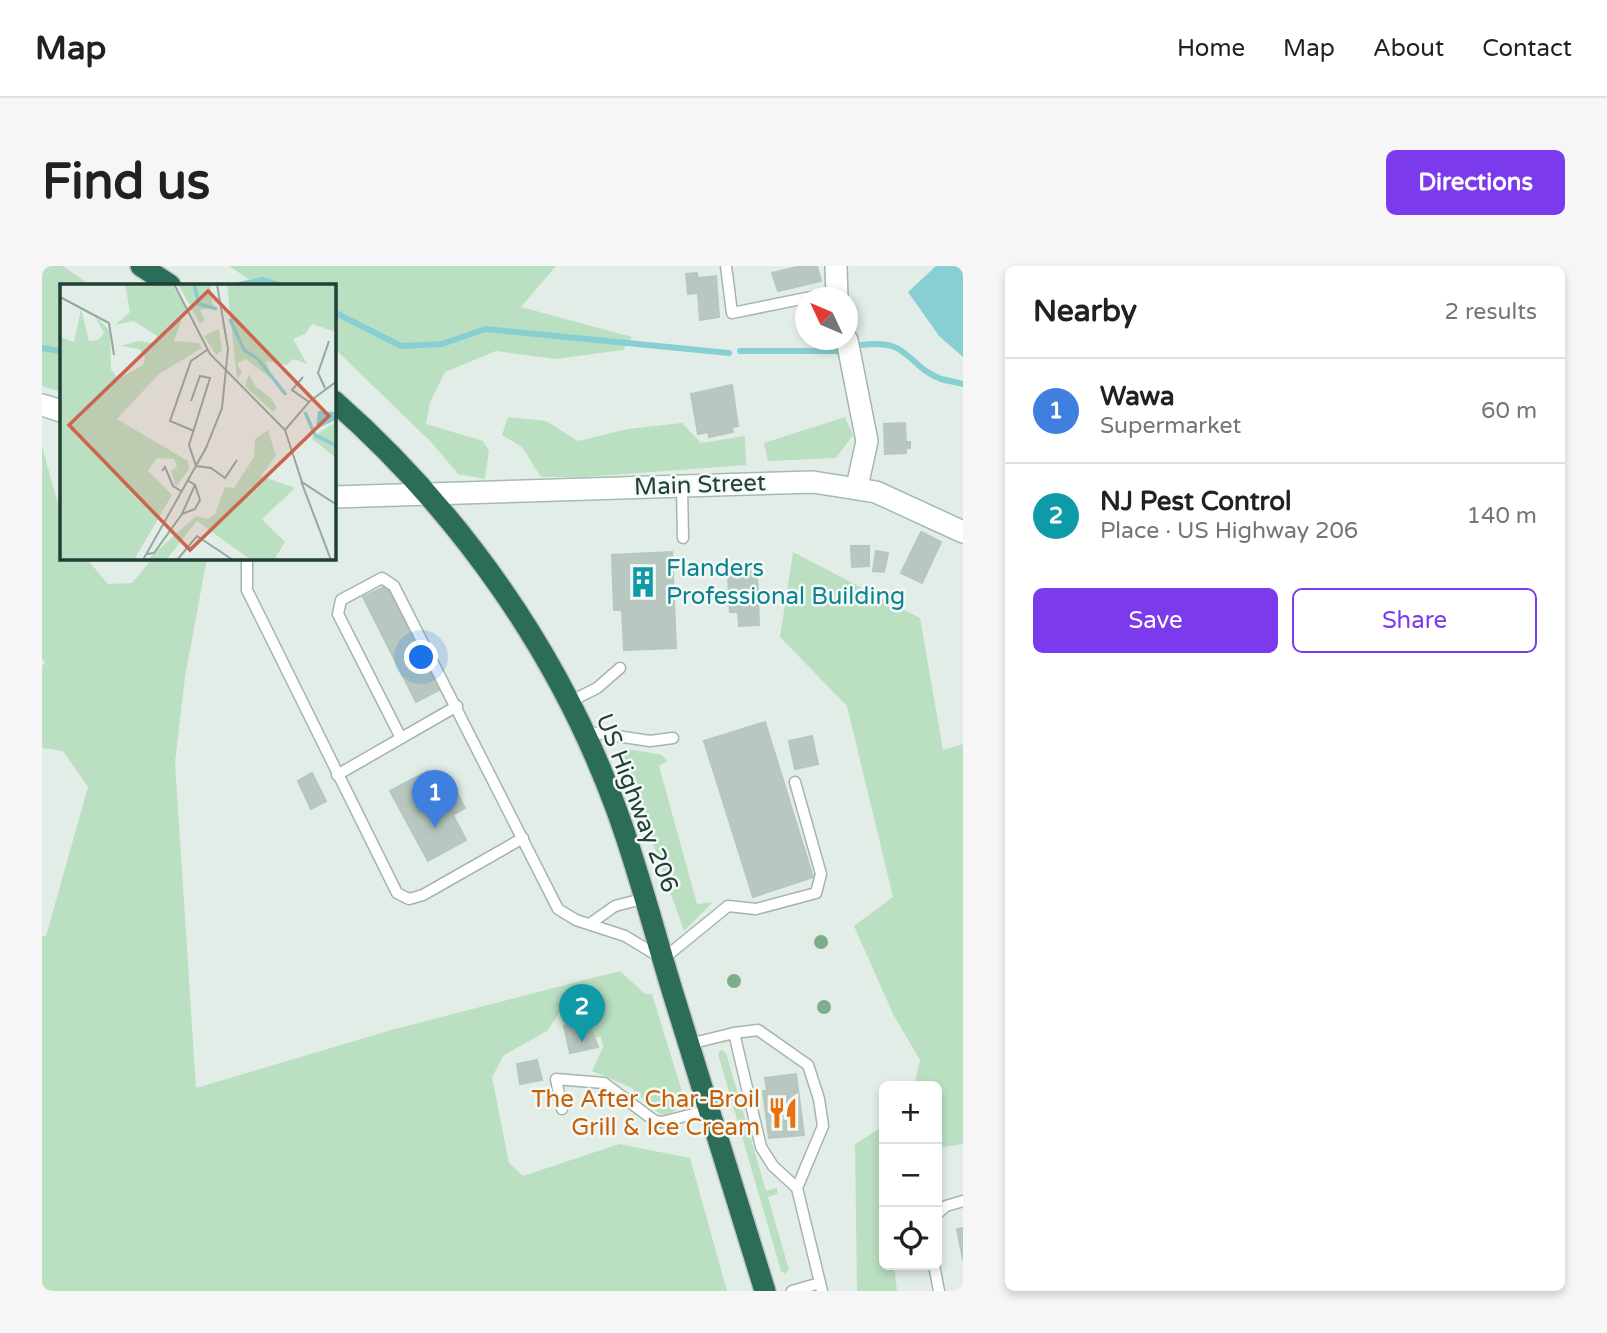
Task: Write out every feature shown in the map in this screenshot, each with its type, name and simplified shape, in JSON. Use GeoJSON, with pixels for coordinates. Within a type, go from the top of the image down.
{"type":"FeatureCollection","features":[{"type":"Feature","properties":{"kind":"highway"},"geometry":{"type":"LineString","coordinates":[[141,266],[168,284]]}},
{"type":"Feature","properties":{"kind":"highway","name":"US Highway 206"},"geometry":{"type":"LineString","coordinates":[[336,403],[428,495],[503,591],[569,702],[616,809],[646,898],[765,1291]]}},
{"type":"Feature","properties":{"kind":"main road"},"geometry":{"type":"LineString","coordinates":[[836,266],[837,287]]}},
{"type":"Feature","properties":{"kind":"main road"},"geometry":{"type":"LineString","coordinates":[[849,350],[867,441],[857,487]]}},
{"type":"Feature","properties":{"kind":"main road"},"geometry":{"type":"LineString","coordinates":[[42,405],[60,411]]}},
{"type":"Feature","properties":{"kind":"main road","name":"Main Street"},"geometry":{"type":"LineString","coordinates":[[336,498],[798,481],[857,487],[899,501],[963,531]]}},
{"type":"Feature","properties":{"kind":"lane"},"geometry":{"type":"LineString","coordinates":[[726,266],[732,313],[795,300]]}},
{"type":"Feature","properties":{"kind":"lane"},"geometry":{"type":"LineString","coordinates":[[682,486],[683,538]]}},
{"type":"Feature","properties":{"kind":"lane"},"geometry":{"type":"LineString","coordinates":[[247,560],[247,590],[392,886],[402,897],[410,899],[423,895],[523,838]]}},
{"type":"Feature","properties":{"kind":"lane"},"geometry":{"type":"LineString","coordinates":[[401,738],[338,614],[341,600],[382,578],[394,586],[558,909],[576,920],[625,936],[663,959],[729,906],[756,909],[816,892],[821,874],[795,782]]}},
{"type":"Feature","properties":{"kind":"lane"},"geometry":{"type":"LineString","coordinates":[[569,702],[597,688],[620,668]]}},
{"type":"Feature","properties":{"kind":"lane"},"geometry":{"type":"LineString","coordinates":[[337,775],[457,706]]}},
{"type":"Feature","properties":{"kind":"lane"},"geometry":{"type":"LineString","coordinates":[[583,731],[650,741],[673,738]]}},
{"type":"Feature","properties":{"kind":"lane"},"geometry":{"type":"LineString","coordinates":[[591,923],[615,906],[646,898]]}},
{"type":"Feature","properties":{"kind":"lane"},"geometry":{"type":"LineString","coordinates":[[689,1044],[758,1030],[809,1068],[823,1122],[797,1188]]}},
{"type":"Feature","properties":{"kind":"lane"},"geometry":{"type":"LineString","coordinates":[[734,1033],[761,1147],[773,1166],[797,1188],[821,1287],[792,1291]]}},
{"type":"Feature","properties":{"kind":"lane"},"geometry":{"type":"LineString","coordinates":[[562,1110],[556,1079],[604,1083],[655,1121],[662,1122],[709,1110]]}},
{"type":"Feature","properties":{"kind":"lane"},"geometry":{"type":"LineString","coordinates":[[942,1210],[963,1202]]}},
{"type":"Feature","properties":{"kind":"lane"},"geometry":{"type":"LineString","coordinates":[[935,1270],[939,1291]]}},
{"type":"Feature","properties":{"kind":"green space"},"geometry":{"type":"Polygon","coordinates":[[[42,266],[63,266],[89,284],[60,284],[60,392],[42,386],[42,266]]]}},
{"type":"Feature","properties":{"kind":"green space"},"geometry":{"type":"Polygon","coordinates":[[[229,266],[556,266],[521,307],[632,337],[623,350],[555,359],[496,351],[445,372],[430,402],[426,424],[483,441],[489,451],[485,479],[458,474],[432,443],[336,350],[336,284],[256,284],[229,266]]]}},
{"type":"Feature","properties":{"kind":"green space"},"geometry":{"type":"Polygon","coordinates":[[[508,417],[546,421],[578,441],[628,429],[682,423],[701,443],[745,436],[746,465],[584,477],[541,477],[522,447],[502,435],[508,417]]]}},
{"type":"Feature","properties":{"kind":"green space"},"geometry":{"type":"Polygon","coordinates":[[[845,417],[853,435],[836,458],[768,461],[764,443],[845,417]]]}},
{"type":"Feature","properties":{"kind":"green space"},"geometry":{"type":"Polygon","coordinates":[[[42,446],[60,511],[60,560],[88,560],[108,584],[132,583],[151,560],[207,560],[185,677],[175,762],[196,1088],[395,1029],[620,971],[645,994],[652,994],[683,1095],[674,1112],[661,1115],[630,1087],[592,1071],[603,1047],[601,1037],[593,1037],[588,1021],[564,1026],[559,1013],[547,1031],[504,1055],[492,1077],[509,1163],[523,1176],[619,1144],[690,1158],[727,1291],[42,1291],[42,936],[46,936],[88,787],[63,751],[42,748],[42,666],[45,663],[42,659],[42,446]]]}},
{"type":"Feature","properties":{"kind":"green space"},"geometry":{"type":"Polygon","coordinates":[[[793,552],[920,618],[943,750],[963,744],[963,1144],[942,1147],[942,1081],[915,1081],[920,1060],[894,1016],[854,926],[893,897],[847,706],[780,637],[793,552]]]}},
{"type":"Feature","properties":{"kind":"green space"},"geometry":{"type":"Polygon","coordinates":[[[623,748],[662,755],[667,761],[659,766],[697,904],[713,902],[684,931],[620,750],[623,748]]]}},
{"type":"Feature","properties":{"kind":"green space"},"geometry":{"type":"Polygon","coordinates":[[[721,1050],[726,1053],[766,1191],[777,1188],[777,1194],[768,1197],[789,1270],[785,1274],[781,1271],[718,1054],[721,1050]]]}},
{"type":"Feature","properties":{"kind":"green space"},"geometry":{"type":"Polygon","coordinates":[[[879,1129],[879,1270],[895,1270],[897,1291],[857,1291],[855,1144],[879,1129]]]}},
{"type":"Feature","properties":{"kind":"water"},"geometry":{"type":"Polygon","coordinates":[[[936,266],[963,266],[963,357],[939,336],[908,292],[936,266]]]}},
{"type":"Feature","properties":{"kind":"building"},"geometry":{"type":"Polygon","coordinates":[[[801,266],[817,266],[821,281],[778,291],[772,273],[801,266]]]}},
{"type":"Feature","properties":{"kind":"building"},"geometry":{"type":"Polygon","coordinates":[[[697,273],[698,278],[716,276],[719,317],[700,320],[698,293],[688,294],[686,274],[697,273]]]}},
{"type":"Feature","properties":{"kind":"building"},"geometry":{"type":"Polygon","coordinates":[[[732,385],[738,426],[732,427],[733,432],[709,437],[708,432],[698,434],[691,394],[732,385]]]}},
{"type":"Feature","properties":{"kind":"building"},"geometry":{"type":"Polygon","coordinates":[[[905,423],[906,442],[910,442],[910,448],[906,448],[906,453],[885,454],[884,424],[905,423]]]}},
{"type":"Feature","properties":{"kind":"building"},"geometry":{"type":"Polygon","coordinates":[[[921,532],[941,542],[922,583],[901,573],[921,532]]]}},
{"type":"Feature","properties":{"kind":"building"},"geometry":{"type":"Polygon","coordinates":[[[851,546],[869,546],[869,566],[852,567],[851,546]]]}},
{"type":"Feature","properties":{"kind":"building"},"geometry":{"type":"Polygon","coordinates":[[[876,551],[888,553],[884,572],[873,571],[876,551]]]}},
{"type":"Feature","properties":{"kind":"building","name":"Flanders Professional Building"},"geometry":{"type":"Polygon","coordinates":[[[672,552],[676,648],[624,650],[622,610],[614,610],[612,555],[672,552]]]}},
{"type":"Feature","properties":{"kind":"building"},"geometry":{"type":"Polygon","coordinates":[[[757,571],[759,625],[739,626],[738,612],[730,612],[728,576],[757,571]]]}},
{"type":"Feature","properties":{"kind":"building"},"geometry":{"type":"Polygon","coordinates":[[[386,586],[439,690],[416,702],[363,597],[386,586]]]}},
{"type":"Feature","properties":{"kind":"building"},"geometry":{"type":"Polygon","coordinates":[[[765,722],[813,877],[753,897],[704,741],[765,722]]]}},
{"type":"Feature","properties":{"kind":"building"},"geometry":{"type":"Polygon","coordinates":[[[812,736],[818,764],[795,769],[789,741],[812,736]]]}},
{"type":"Feature","properties":{"kind":"building"},"geometry":{"type":"Polygon","coordinates":[[[428,771],[441,796],[455,789],[465,808],[453,815],[466,840],[428,861],[390,791],[428,771]]]}},
{"type":"Feature","properties":{"kind":"building"},"geometry":{"type":"Polygon","coordinates":[[[312,773],[326,801],[311,809],[298,781],[312,773]]]}},
{"type":"Feature","properties":{"kind":"building"},"geometry":{"type":"Polygon","coordinates":[[[588,1021],[598,1047],[570,1053],[564,1026],[588,1021]]]}},
{"type":"Feature","properties":{"kind":"building"},"geometry":{"type":"Polygon","coordinates":[[[537,1060],[542,1080],[520,1084],[517,1064],[537,1060]]]}},
{"type":"Feature","properties":{"kind":"building","name":"The After Char-Broil Grill & Ice Cream"},"geometry":{"type":"Polygon","coordinates":[[[796,1074],[804,1135],[769,1138],[763,1091],[767,1091],[765,1078],[796,1074]]]}},
{"type":"Feature","properties":{"kind":"building"},"geometry":{"type":"Polygon","coordinates":[[[963,1228],[963,1260],[957,1229],[963,1228]]]}},
{"type":"Feature","properties":{"kind":"waterway"},"geometry":{"type":"LineString","coordinates":[[244,284],[263,280],[276,284]]}},
{"type":"Feature","properties":{"kind":"waterway"},"geometry":{"type":"LineString","coordinates":[[336,313],[401,346],[442,344],[485,329],[729,353]]}},
{"type":"Feature","properties":{"kind":"waterway"},"geometry":{"type":"LineString","coordinates":[[861,345],[890,345],[929,373],[963,384]]}},
{"type":"Feature","properties":{"kind":"waterway"},"geometry":{"type":"LineString","coordinates":[[42,348],[60,351]]}},
{"type":"Feature","properties":{"kind":"waterway"},"geometry":{"type":"LineString","coordinates":[[740,351],[838,351]]}},
{"type":"Feature","properties":{"kind":"place","name":"Flanders Professional Building"},"geometry":{"type":"Point","coordinates":[643,582]}},
{"type":"Feature","properties":{"kind":"place","name":"Wawa"},"geometry":{"type":"Point","coordinates":[435,828]}},
{"type":"Feature","properties":{"kind":"place","name":"NJ Pest Control"},"geometry":{"type":"Point","coordinates":[582,1042]}},
{"type":"Feature","properties":{"kind":"place","name":"The After Char-Broil Grill & Ice Cream"},"geometry":{"type":"Point","coordinates":[783,1113]}}]}
